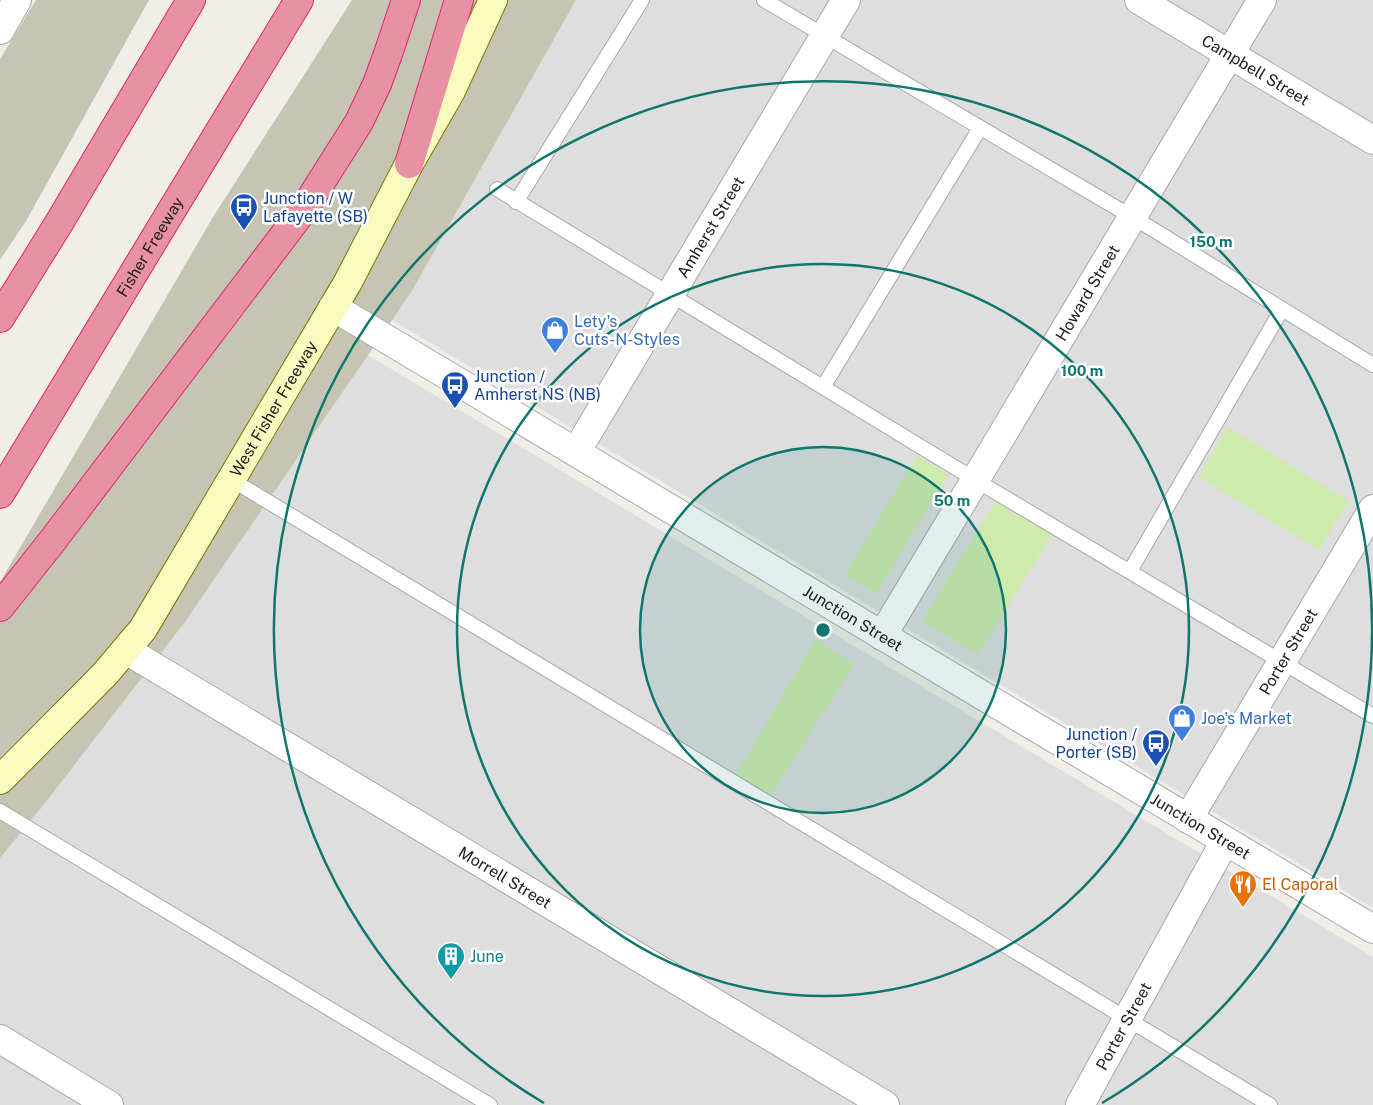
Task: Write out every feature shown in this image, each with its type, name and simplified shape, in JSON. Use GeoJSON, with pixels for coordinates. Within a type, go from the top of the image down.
{"type":"FeatureCollection","features":[{"type":"Feature","properties":{"kind":"highway"},"geometry":{"type":"LineString","coordinates":[[123,114],[175,0]]}},
{"type":"Feature","properties":{"kind":"highway"},"geometry":{"type":"LineString","coordinates":[[0,318],[192,0]]}},
{"type":"Feature","properties":{"kind":"highway","name":"Fisher Freeway"},"geometry":{"type":"LineString","coordinates":[[0,494],[299,0]]}},
{"type":"Feature","properties":{"kind":"highway"},"geometry":{"type":"LineString","coordinates":[[0,607],[304,209],[359,122],[383,67],[406,0]]}},
{"type":"Feature","properties":{"kind":"highway"},"geometry":{"type":"LineString","coordinates":[[409,164],[459,0]]}},
{"type":"Feature","properties":{"kind":"main road","name":"West Fisher Freeway"},"geometry":{"type":"LineString","coordinates":[[0,780],[105,674],[143,629],[333,307],[409,164],[451,91],[494,0]]}},
{"type":"Feature","properties":{"kind":"street"},"geometry":{"type":"LineString","coordinates":[[0,30],[17,0]]}},
{"type":"Feature","properties":{"kind":"street","name":"Amherst Street"},"geometry":{"type":"LineString","coordinates":[[576,452],[846,0]]}},
{"type":"Feature","properties":{"kind":"street","name":"Campbell Street"},"geometry":{"type":"LineString","coordinates":[[1139,0],[1373,140]]}},
{"type":"Feature","properties":{"kind":"street","name":"Howard Street"},"geometry":{"type":"LineString","coordinates":[[882,636],[1262,0]]}},
{"type":"Feature","properties":{"kind":"street","name":"Junction Street"},"geometry":{"type":"LineString","coordinates":[[333,307],[1373,929]]}},
{"type":"Feature","properties":{"kind":"street","name":"Porter Street"},"geometry":{"type":"LineString","coordinates":[[1188,819],[1373,509]]}},
{"type":"Feature","properties":{"kind":"street","name":"Morrell Street"},"geometry":{"type":"LineString","coordinates":[[126,650],[885,1105]]}},
{"type":"Feature","properties":{"kind":"street","name":"Porter Street"},"geometry":{"type":"LineString","coordinates":[[1080,1105],[1226,841]]}},
{"type":"Feature","properties":{"kind":"street"},"geometry":{"type":"LineString","coordinates":[[0,1040],[109,1105]]}},
{"type":"Feature","properties":{"kind":"lane"},"geometry":{"type":"LineString","coordinates":[[516,202],[642,0]]}},
{"type":"Feature","properties":{"kind":"lane"},"geometry":{"type":"LineString","coordinates":[[764,0],[1132,217],[1373,365]]}},
{"type":"Feature","properties":{"kind":"lane"},"geometry":{"type":"LineString","coordinates":[[823,387],[980,128]]}},
{"type":"Feature","properties":{"kind":"lane"},"geometry":{"type":"LineString","coordinates":[[497,189],[975,479],[1373,716]]}},
{"type":"Feature","properties":{"kind":"lane"},"geometry":{"type":"LineString","coordinates":[[1130,571],[1282,309]]}},
{"type":"Feature","properties":{"kind":"lane"},"geometry":{"type":"LineString","coordinates":[[232,480],[1270,1105]]}},
{"type":"Feature","properties":{"kind":"lane"},"geometry":{"type":"LineString","coordinates":[[0,811],[490,1105]]}},
{"type":"Feature","properties":{"kind":"shaded area"},"geometry":{"type":"Polygon","coordinates":[[[36,0],[149,0],[26,221],[0,260],[0,59],[36,0]]]}},
{"type":"Feature","properties":{"kind":"shaded area"},"geometry":{"type":"Polygon","coordinates":[[[352,0],[576,0],[412,291],[185,622],[42,807],[0,858],[0,582],[213,217],[352,0]]]}},
{"type":"Feature","properties":{"kind":"shaded area"},"geometry":{"type":"Polygon","coordinates":[[[576,0],[1373,0],[1373,908],[392,320],[412,291],[576,0]]]}},
{"type":"Feature","properties":{"kind":"shaded area"},"geometry":{"type":"Polygon","coordinates":[[[368,355],[1373,957],[1373,1105],[0,1105],[0,858],[42,807],[185,622],[368,355]]]}},
{"type":"Feature","properties":{"kind":"green space"},"geometry":{"type":"Polygon","coordinates":[[[1228,427],[1349,501],[1319,550],[1198,477],[1228,427]]]}},
{"type":"Feature","properties":{"kind":"green space"},"geometry":{"type":"Polygon","coordinates":[[[917,455],[948,474],[876,594],[845,575],[917,455]]]}},
{"type":"Feature","properties":{"kind":"green space"},"geometry":{"type":"Polygon","coordinates":[[[996,501],[1052,535],[978,655],[922,621],[996,501]]]}},
{"type":"Feature","properties":{"kind":"green space"},"geometry":{"type":"Polygon","coordinates":[[[816,639],[855,664],[770,796],[736,774],[816,639]]]}},
{"type":"Feature","properties":{"kind":"place","name":"Junction / W Lafayette (SB)"},"geometry":{"type":"Point","coordinates":[244,231]}},
{"type":"Feature","properties":{"kind":"place","name":"Lety's Cuts-N-Styles"},"geometry":{"type":"Point","coordinates":[555,354]}},
{"type":"Feature","properties":{"kind":"place","name":"Junction / Amherst NS (NB)"},"geometry":{"type":"Point","coordinates":[455,409]}},
{"type":"Feature","properties":{"kind":"place","name":"Joe's Market"},"geometry":{"type":"Point","coordinates":[1182,742]}},
{"type":"Feature","properties":{"kind":"place","name":"Junction / Porter (SB)"},"geometry":{"type":"Point","coordinates":[1156,767]}},
{"type":"Feature","properties":{"kind":"place","name":"El Caporal"},"geometry":{"type":"Point","coordinates":[1243,908]}},
{"type":"Feature","properties":{"kind":"place","name":"June"},"geometry":{"type":"Point","coordinates":[451,980]}}]}
